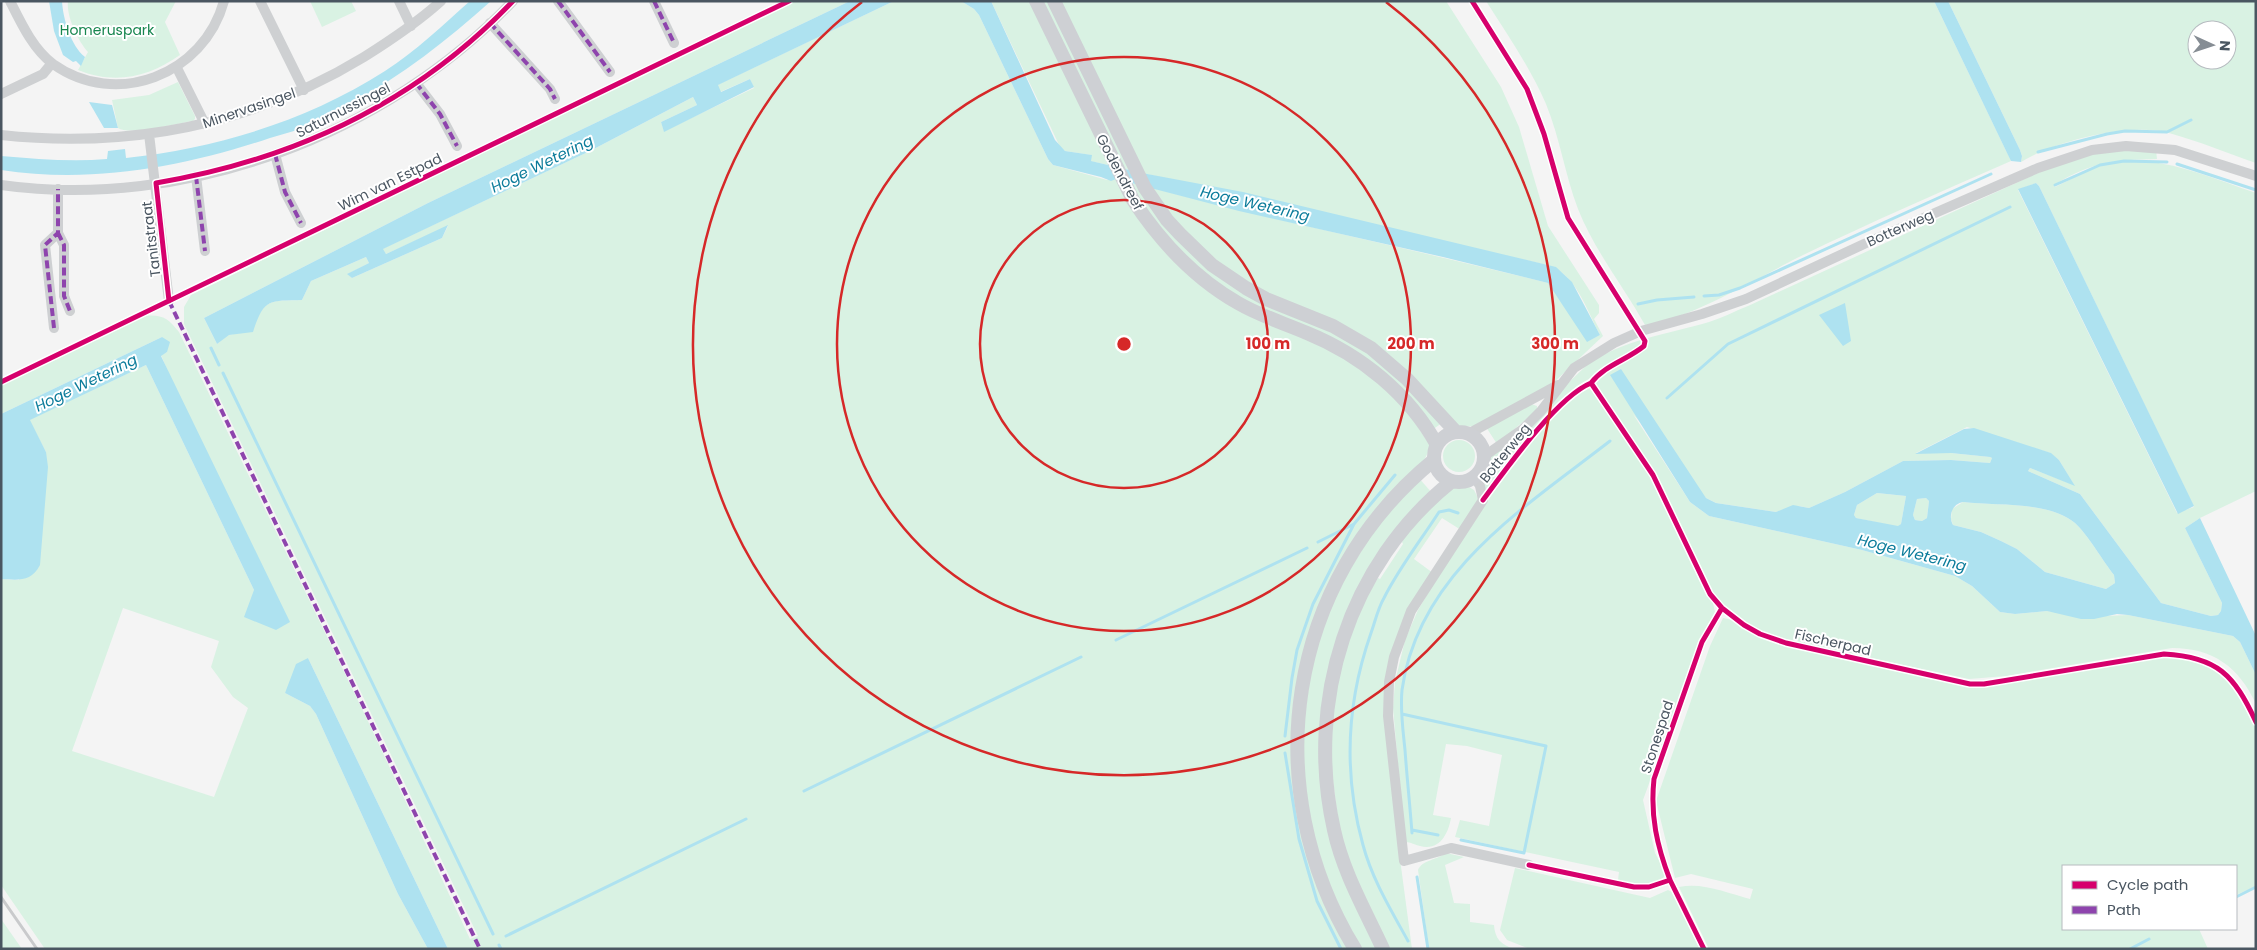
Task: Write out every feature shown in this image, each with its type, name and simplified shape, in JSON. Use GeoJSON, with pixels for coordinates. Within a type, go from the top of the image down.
{"type":"FeatureCollection","features":[{"type":"Feature","properties":{"kind":"main road","name":"Godendreef"},"geometry":{"type":"LineString","coordinates":[[1036,1],[1123,182],[1149,225],[1180,259],[1222,293],[1256,313],[1328,342],[1362,362],[1406,402],[1427,427],[1436,445]]}},
{"type":"Feature","properties":{"kind":"main road","name":"Godendreef"},"geometry":{"type":"LineString","coordinates":[[1054,1],[1145,188],[1167,220],[1212,265],[1253,292],[1333,326],[1371,348],[1407,379],[1462,433]]}},
{"type":"Feature","properties":{"kind":"main road"},"geometry":{"type":"LineString","coordinates":[[1462,433],[1479,443],[1483,457],[1479,471],[1474,476],[1468,480],[1452,481],[1443,476],[1437,469],[1434,460],[1436,445],[1448,434],[1462,433]]}},
{"type":"Feature","properties":{"kind":"main road"},"geometry":{"type":"LineString","coordinates":[[1355,949],[1326,893],[1306,833],[1299,792],[1296,744],[1304,674],[1318,622],[1341,571],[1366,532],[1390,500],[1434,460]]}},
{"type":"Feature","properties":{"kind":"main road"},"geometry":{"type":"LineString","coordinates":[[1383,949],[1350,880],[1334,831],[1325,775],[1324,742],[1329,689],[1344,632],[1371,576],[1414,515],[1452,481]]}},
{"type":"Feature","properties":{"kind":"street"},"geometry":{"type":"LineString","coordinates":[[10,1],[38,48],[52,63],[77,78],[114,85],[148,80],[177,68],[205,41],[213,29],[224,1]]}},
{"type":"Feature","properties":{"kind":"street"},"geometry":{"type":"LineString","coordinates":[[260,1],[304,90]]}},
{"type":"Feature","properties":{"kind":"street"},"geometry":{"type":"LineString","coordinates":[[399,1],[411,26]]}},
{"type":"Feature","properties":{"kind":"street","name":"Minervasingel"},"geometry":{"type":"LineString","coordinates":[[1,135],[73,140],[149,138],[269,105],[335,75],[411,26],[441,1]]}},
{"type":"Feature","properties":{"kind":"street","name":"Saturnussingel"},"geometry":{"type":"LineString","coordinates":[[1,185],[58,190],[107,188],[155,179],[196,176],[275,154],[360,117],[416,83],[490,24],[513,1]]}},
{"type":"Feature","properties":{"kind":"street"},"geometry":{"type":"LineString","coordinates":[[558,1],[610,72]]}},
{"type":"Feature","properties":{"kind":"street"},"geometry":{"type":"LineString","coordinates":[[654,1],[674,43]]}},
{"type":"Feature","properties":{"kind":"street"},"geometry":{"type":"LineString","coordinates":[[490,24],[550,89],[555,99]]}},
{"type":"Feature","properties":{"kind":"street"},"geometry":{"type":"LineString","coordinates":[[2,93],[43,74],[52,63]]}},
{"type":"Feature","properties":{"kind":"street"},"geometry":{"type":"LineString","coordinates":[[177,68],[205,124]]}},
{"type":"Feature","properties":{"kind":"street"},"geometry":{"type":"LineString","coordinates":[[416,83],[440,114],[457,146]]}},
{"type":"Feature","properties":{"kind":"street","name":"Tanitstraat"},"geometry":{"type":"LineString","coordinates":[[149,138],[169,301]]}},
{"type":"Feature","properties":{"kind":"street","name":"Botterweg"},"geometry":{"type":"LineString","coordinates":[[1483,457],[1523,429],[1541,411],[1574,368],[1614,343],[1641,332],[1746,299],[1864,244],[2038,168],[2092,150],[2126,146],[2175,150],[2256,176]]}},
{"type":"Feature","properties":{"kind":"street"},"geometry":{"type":"LineString","coordinates":[[275,154],[286,192],[301,223]]}},
{"type":"Feature","properties":{"kind":"street"},"geometry":{"type":"LineString","coordinates":[[196,176],[205,251]]}},
{"type":"Feature","properties":{"kind":"street"},"geometry":{"type":"LineString","coordinates":[[58,190],[58,233],[64,245],[64,296],[70,311]]}},
{"type":"Feature","properties":{"kind":"street"},"geometry":{"type":"LineString","coordinates":[[54,328],[46,245],[58,233]]}},
{"type":"Feature","properties":{"kind":"street","name":"Botterweg"},"geometry":{"type":"LineString","coordinates":[[1462,433],[1561,384]]}},
{"type":"Feature","properties":{"kind":"street","name":"Botterweg"},"geometry":{"type":"LineString","coordinates":[[1474,476],[1480,486],[1483,500],[1411,611],[1394,656],[1391,670],[1388,716],[1404,861],[1451,848],[1529,865]]}},
{"type":"Feature","properties":{"kind":"green space","name":"Homeruspark"},"geometry":{"type":"Polygon","coordinates":[[[68,1],[176,1],[165,22],[180,55],[156,69],[118,78],[92,75],[78,70],[88,52],[80,42],[74,28],[69,14],[68,1]]]}},
{"type":"Feature","properties":{"kind":"green space"},"geometry":{"type":"Polygon","coordinates":[[[310,1],[351,1],[356,11],[322,27],[310,1]]]}},
{"type":"Feature","properties":{"kind":"green space"},"geometry":{"type":"Polygon","coordinates":[[[793,1],[850,1],[428,203],[204,318],[217,344],[228,335],[252,331],[260,312],[269,304],[302,300],[311,281],[366,257],[369,263],[348,274],[352,278],[442,238],[448,226],[386,254],[382,249],[590,151],[693,97],[697,105],[661,122],[664,131],[754,88],[750,79],[720,92],[717,85],[894,1],[961,1],[974,9],[979,15],[1048,159],[1053,165],[1107,180],[1115,179],[1186,269],[1339,352],[1401,401],[1431,447],[1423,462],[1405,480],[1311,633],[1295,790],[1352,949],[448,949],[308,658],[285,693],[310,706],[316,714],[398,894],[428,949],[45,949],[1,885],[1,579],[19,580],[46,452],[29,420],[146,365],[254,590],[276,630],[161,355],[167,352],[162,337],[1,414],[1,384],[143,316],[160,316],[171,323],[179,332],[366,717],[470,939],[478,936],[184,324],[184,307],[191,295],[793,1]],[[123,608],[72,751],[214,797],[248,708],[233,697],[211,667],[219,641],[123,608]]]}},
{"type":"Feature","properties":{"kind":"green space"},"geometry":{"type":"Polygon","coordinates":[[[991,1],[1033,1],[1112,166],[1090,161],[1091,155],[1065,151],[1060,147],[991,1]]]}},
{"type":"Feature","properties":{"kind":"green space"},"geometry":{"type":"Polygon","coordinates":[[[1039,1],[1051,1],[1133,171],[1120,168],[1039,1]]]}},
{"type":"Feature","properties":{"kind":"green space"},"geometry":{"type":"Polygon","coordinates":[[[1057,1],[1446,1],[1501,87],[1519,127],[1548,226],[1599,305],[1599,313],[1594,319],[1603,336],[1550,386],[1475,426],[1461,427],[1453,424],[1402,370],[1282,303],[1201,252],[1149,187],[1548,283],[1588,341],[1600,335],[1580,294],[1566,276],[1557,269],[1547,265],[1142,173],[1057,1]]]}},
{"type":"Feature","properties":{"kind":"green space"},"geometry":{"type":"Polygon","coordinates":[[[1486,1],[1934,1],[2011,161],[1823,245],[1702,307],[1663,321],[1645,325],[1592,239],[1573,196],[1555,130],[1540,90],[1526,64],[1486,1]]]}},
{"type":"Feature","properties":{"kind":"green space"},"geometry":{"type":"Polygon","coordinates":[[[1948,1],[2256,1],[2256,163],[2202,143],[2153,130],[2114,132],[2072,141],[2036,154],[2021,162],[2022,156],[1948,1]]]}},
{"type":"Feature","properties":{"kind":"green space"},"geometry":{"type":"Polygon","coordinates":[[[178,82],[195,116],[193,121],[133,131],[118,128],[112,100],[149,95],[178,82]]]}},
{"type":"Feature","properties":{"kind":"green space"},"geometry":{"type":"Polygon","coordinates":[[[2156,150],[2157,159],[2128,160],[2092,167],[2067,177],[2054,185],[2055,187],[2100,166],[2139,161],[2159,163],[2199,173],[2256,193],[2256,491],[2200,518],[2185,528],[2222,603],[2221,611],[2218,615],[2211,616],[2161,603],[2080,494],[2028,471],[2030,468],[2074,485],[2059,460],[2050,453],[1967,427],[1916,453],[1951,453],[1990,457],[1992,458],[1990,463],[1951,460],[1903,461],[1845,492],[1809,508],[1799,506],[1776,512],[1716,503],[1706,498],[1633,414],[1690,502],[1709,516],[1862,550],[1955,576],[1972,586],[2000,612],[2015,614],[2047,611],[2106,616],[2128,615],[2233,636],[2240,642],[2256,675],[2256,704],[2241,680],[2223,662],[2212,656],[2187,649],[2172,648],[2006,676],[1969,679],[1787,640],[1754,628],[1725,607],[1705,583],[1655,473],[1616,417],[1592,377],[1577,386],[1550,412],[1486,492],[1483,478],[1491,457],[1588,364],[1602,356],[1646,338],[1719,319],[2053,166],[2103,151],[2156,150]],[[2036,183],[2018,190],[2177,513],[2194,507],[2036,183]]]}},
{"type":"Feature","properties":{"kind":"green space"},"geometry":{"type":"Polygon","coordinates":[[[1126,182],[1139,185],[1189,249],[1381,360],[1442,423],[1432,430],[1391,383],[1256,310],[1183,258],[1126,182]]]}},
{"type":"Feature","properties":{"kind":"green space"},"geometry":{"type":"Polygon","coordinates":[[[1585,387],[1589,387],[1651,476],[1684,543],[1699,580],[1712,599],[1715,612],[1699,642],[1699,647],[1643,800],[1655,853],[1665,872],[1665,876],[1660,880],[1649,884],[1636,884],[1618,880],[1619,872],[1455,837],[1460,820],[1489,826],[1502,755],[1467,746],[1446,744],[1433,815],[1451,818],[1448,830],[1442,840],[1438,844],[1427,847],[1405,842],[1393,708],[1395,682],[1405,640],[1418,610],[1434,583],[1512,464],[1562,406],[1585,387]]]}},
{"type":"Feature","properties":{"kind":"green space"},"geometry":{"type":"Polygon","coordinates":[[[1531,404],[1537,406],[1537,410],[1497,444],[1486,427],[1531,404]]]}},
{"type":"Feature","properties":{"kind":"green space"},"geometry":{"type":"Polygon","coordinates":[[[1459,440],[1470,445],[1475,456],[1470,467],[1459,472],[1448,467],[1443,456],[1448,445],[1459,440]]]}},
{"type":"Feature","properties":{"kind":"green space"},"geometry":{"type":"Polygon","coordinates":[[[1418,477],[1432,493],[1374,563],[1324,709],[1345,875],[1380,949],[1359,949],[1316,855],[1300,750],[1315,642],[1352,558],[1418,477]]]}},
{"type":"Feature","properties":{"kind":"green space"},"geometry":{"type":"Polygon","coordinates":[[[1454,486],[1469,487],[1474,490],[1479,500],[1461,530],[1442,518],[1414,559],[1433,573],[1389,671],[1396,829],[1412,949],[1386,949],[1351,873],[1332,803],[1330,709],[1354,616],[1378,578],[1380,579],[1403,544],[1402,542],[1408,528],[1454,486]]]}},
{"type":"Feature","properties":{"kind":"green space"},"geometry":{"type":"Polygon","coordinates":[[[1877,493],[1906,496],[1901,524],[1898,527],[1856,518],[1854,515],[1857,505],[1877,493]]]}},
{"type":"Feature","properties":{"kind":"green space"},"geometry":{"type":"Polygon","coordinates":[[[1926,498],[1929,501],[1927,518],[1922,521],[1915,520],[1913,515],[1917,499],[1926,498]]]}},
{"type":"Feature","properties":{"kind":"green space"},"geometry":{"type":"Polygon","coordinates":[[[1963,502],[2037,508],[2064,516],[2075,523],[2085,534],[2114,575],[2115,583],[2106,589],[2045,572],[2017,549],[1981,532],[1953,525],[1951,519],[1952,509],[1963,502]]]}},
{"type":"Feature","properties":{"kind":"green space"},"geometry":{"type":"Polygon","coordinates":[[[1723,618],[1736,622],[1774,641],[1975,688],[2161,657],[2183,658],[2205,663],[2222,671],[2239,690],[2256,725],[2256,886],[2237,895],[2237,865],[2062,865],[2062,930],[2199,930],[2208,949],[1709,949],[1679,887],[1706,887],[1750,899],[1753,889],[1691,874],[1675,878],[1656,801],[1710,646],[1723,618]]]}},
{"type":"Feature","properties":{"kind":"green space"},"geometry":{"type":"Polygon","coordinates":[[[1446,853],[1464,857],[1445,865],[1454,903],[1470,904],[1470,922],[1494,925],[1497,938],[1506,946],[1515,949],[1429,949],[1418,870],[1426,862],[1446,853]]]}},
{"type":"Feature","properties":{"kind":"green space"},"geometry":{"type":"Polygon","coordinates":[[[1515,868],[1650,898],[1668,890],[1672,892],[1700,949],[1530,949],[1507,940],[1500,930],[1515,868]]]}},
{"type":"Feature","properties":{"kind":"green space"},"geometry":{"type":"Polygon","coordinates":[[[1,919],[22,949],[1,949],[1,919]]]}},
{"type":"Feature","properties":{"kind":"water"},"geometry":{"type":"Polygon","coordinates":[[[49,1],[62,1],[69,32],[76,46],[85,57],[81,66],[76,61],[73,62],[63,55],[54,31],[49,1]]]}},
{"type":"Feature","properties":{"kind":"water"},"geometry":{"type":"Polygon","coordinates":[[[470,1],[491,1],[441,44],[406,69],[317,123],[237,148],[171,165],[103,174],[69,175],[1,170],[1,156],[54,160],[94,160],[107,159],[108,151],[125,149],[126,158],[194,147],[260,130],[324,104],[355,89],[385,71],[418,46],[470,1]]]}},
{"type":"Feature","properties":{"kind":"water","name":"Hoge Wetering"},"geometry":{"type":"Polygon","coordinates":[[[850,1],[894,1],[718,85],[721,92],[750,79],[754,87],[664,132],[661,122],[697,105],[693,97],[590,151],[383,249],[386,254],[448,225],[442,238],[352,278],[347,274],[369,263],[366,257],[311,281],[302,300],[269,304],[261,313],[253,332],[229,335],[217,344],[204,318],[428,203],[850,1]]]}},
{"type":"Feature","properties":{"kind":"water","name":"Hoge Wetering"},"geometry":{"type":"Polygon","coordinates":[[[961,1],[991,1],[1055,140],[1065,151],[1092,155],[1091,161],[1142,173],[1243,192],[1556,267],[1572,282],[1600,335],[1587,342],[1548,283],[1239,211],[1116,179],[1111,181],[1053,165],[1048,159],[979,15],[974,9],[961,1]]]}},
{"type":"Feature","properties":{"kind":"water"},"geometry":{"type":"Polygon","coordinates":[[[1934,1],[1948,1],[2020,150],[2021,162],[2011,161],[1934,1]]]}},
{"type":"Feature","properties":{"kind":"water"},"geometry":{"type":"Polygon","coordinates":[[[89,102],[112,105],[118,128],[104,128],[89,102]]]}},
{"type":"Feature","properties":{"kind":"water"},"geometry":{"type":"Polygon","coordinates":[[[2036,183],[2194,506],[2178,514],[2018,189],[2036,183]]]}},
{"type":"Feature","properties":{"kind":"water"},"geometry":{"type":"Polygon","coordinates":[[[1845,303],[1851,341],[1843,346],[1819,315],[1845,303]]]}},
{"type":"Feature","properties":{"kind":"water","name":"Hoge Wetering"},"geometry":{"type":"Polygon","coordinates":[[[162,337],[170,342],[167,352],[161,356],[290,622],[276,630],[244,617],[254,590],[146,365],[30,420],[46,452],[48,467],[40,565],[33,574],[24,579],[1,579],[1,414],[162,337]]]}},
{"type":"Feature","properties":{"kind":"water","name":"Hoge Wetering"},"geometry":{"type":"Polygon","coordinates":[[[1621,369],[1706,498],[1716,503],[1776,512],[1793,505],[1809,508],[1845,492],[1903,461],[1951,460],[1990,463],[1992,458],[1990,457],[1951,453],[1915,454],[1964,429],[1974,428],[2051,453],[2059,460],[2075,486],[2030,468],[2028,471],[2080,494],[2161,603],[2211,616],[2218,615],[2221,611],[2222,603],[2185,528],[2200,518],[2256,636],[2256,675],[2240,642],[2233,636],[2128,615],[2117,614],[2094,619],[2081,619],[2047,611],[2015,614],[2000,612],[1972,586],[1955,576],[1862,550],[1709,516],[1690,502],[1610,375],[1621,369]],[[1877,493],[1857,505],[1854,515],[1856,518],[1898,526],[1901,524],[1906,496],[1877,493]],[[1926,498],[1917,499],[1913,515],[1915,520],[1922,521],[1927,518],[1929,501],[1926,498]],[[1959,503],[1951,514],[1953,525],[1981,532],[2017,549],[2045,572],[2106,589],[2115,583],[2114,575],[2085,534],[2075,523],[2064,516],[2051,511],[2021,506],[1959,503]]]}},
{"type":"Feature","properties":{"kind":"water"},"geometry":{"type":"Polygon","coordinates":[[[308,658],[448,949],[428,949],[398,894],[316,714],[310,706],[285,693],[296,664],[308,658]]]}},
{"type":"Feature","properties":{"kind":"waterway"},"geometry":{"type":"LineString","coordinates":[[2038,152],[2125,131],[2167,132],[2191,120]]}},
{"type":"Feature","properties":{"kind":"waterway"},"geometry":{"type":"LineString","coordinates":[[2055,185],[2100,165],[2124,161],[2167,162]]}},
{"type":"Feature","properties":{"kind":"waterway"},"geometry":{"type":"LineString","coordinates":[[2177,164],[2256,190]]}},
{"type":"Feature","properties":{"kind":"waterway"},"geometry":{"type":"LineString","coordinates":[[1704,296],[1719,295],[1740,288],[1991,174]]}},
{"type":"Feature","properties":{"kind":"waterway"},"geometry":{"type":"LineString","coordinates":[[1667,398],[1728,344],[2010,207]]}},
{"type":"Feature","properties":{"kind":"waterway"},"geometry":{"type":"LineString","coordinates":[[1638,304],[1657,300],[1694,297]]}},
{"type":"Feature","properties":{"kind":"waterway"},"geometry":{"type":"LineString","coordinates":[[211,348],[219,365]]}},
{"type":"Feature","properties":{"kind":"waterway"},"geometry":{"type":"LineString","coordinates":[[223,373],[493,934]]}},
{"type":"Feature","properties":{"kind":"waterway"},"geometry":{"type":"LineString","coordinates":[[1412,833],[1402,720],[1402,690],[1412,648],[1429,611],[1452,577],[1480,546],[1544,491],[1610,441]]}},
{"type":"Feature","properties":{"kind":"waterway"},"geometry":{"type":"LineString","coordinates":[[1285,736],[1297,650],[1313,604],[1354,524],[1395,475]]}},
{"type":"Feature","properties":{"kind":"waterway"},"geometry":{"type":"LineString","coordinates":[[1408,941],[1377,882],[1363,845],[1352,791],[1350,765],[1352,712],[1363,660],[1382,602],[1403,565],[1439,512],[1449,510],[1458,513]]}},
{"type":"Feature","properties":{"kind":"waterway"},"geometry":{"type":"LineString","coordinates":[[1318,542],[1354,524]]}},
{"type":"Feature","properties":{"kind":"waterway"},"geometry":{"type":"LineString","coordinates":[[1116,640],[1307,548]]}},
{"type":"Feature","properties":{"kind":"waterway"},"geometry":{"type":"LineString","coordinates":[[804,791],[1081,657]]}},
{"type":"Feature","properties":{"kind":"waterway"},"geometry":{"type":"LineString","coordinates":[[1402,714],[1546,746],[1524,853],[1461,840]]}},
{"type":"Feature","properties":{"kind":"waterway"},"geometry":{"type":"LineString","coordinates":[[1285,753],[1299,839],[1317,901],[1341,949]]}},
{"type":"Feature","properties":{"kind":"waterway"},"geometry":{"type":"LineString","coordinates":[[506,936],[746,819]]}},
{"type":"Feature","properties":{"kind":"waterway"},"geometry":{"type":"LineString","coordinates":[[1412,830],[1438,835]]}},
{"type":"Feature","properties":{"kind":"waterway"},"geometry":{"type":"LineString","coordinates":[[1417,877],[1428,949]]}},
{"type":"Feature","properties":{"kind":"waterway"},"geometry":{"type":"LineString","coordinates":[[2237,896],[2256,887]]}},
{"type":"Feature","properties":{"kind":"waterway"},"geometry":{"type":"LineString","coordinates":[[2130,949],[2149,939]]}},
{"type":"Feature","properties":{"kind":"waterway"},"geometry":{"type":"LineString","coordinates":[[499,945],[501,949]]}},
{"type":"Feature","properties":{"kind":"railway"},"geometry":{"type":"LineString","coordinates":[[1,897],[37,949]]}},
{"type":"Feature","properties":{"kind":"marked path"},"geometry":{"type":"LineString","coordinates":[[558,1],[610,72]]}},
{"type":"Feature","properties":{"kind":"marked path"},"geometry":{"type":"LineString","coordinates":[[654,1],[674,43]]}},
{"type":"Feature","properties":{"kind":"marked path"},"geometry":{"type":"LineString","coordinates":[[490,23],[550,89],[555,99]]}},
{"type":"Feature","properties":{"kind":"marked path"},"geometry":{"type":"LineString","coordinates":[[416,83],[440,114],[457,146]]}},
{"type":"Feature","properties":{"kind":"marked path"},"geometry":{"type":"LineString","coordinates":[[275,154],[285,192],[301,223]]}},
{"type":"Feature","properties":{"kind":"marked path"},"geometry":{"type":"LineString","coordinates":[[196,176],[205,251]]}},
{"type":"Feature","properties":{"kind":"marked path"},"geometry":{"type":"LineString","coordinates":[[54,328],[45,245],[58,233],[58,189]]}},
{"type":"Feature","properties":{"kind":"marked path"},"geometry":{"type":"LineString","coordinates":[[58,233],[64,245],[64,296],[70,311]]}},
{"type":"Feature","properties":{"kind":"marked path"},"geometry":{"type":"LineString","coordinates":[[169,301],[480,949]]}},
{"type":"Feature","properties":{"kind":"cycle path"},"geometry":{"type":"LineString","coordinates":[[169,301],[156,183],[207,173],[256,159],[303,142],[349,122],[393,98],[435,70],[475,37],[513,1]]}},
{"type":"Feature","properties":{"kind":"cycle path","name":"Wim van Estpad"},"geometry":{"type":"LineString","coordinates":[[1,382],[789,1]]}},
{"type":"Feature","properties":{"kind":"cycle path","name":"Fischerpad"},"geometry":{"type":"LineString","coordinates":[[1472,1],[1527,89],[1544,134],[1568,218],[1645,341],[1644,346],[1609,367],[1591,383],[1653,475],[1710,594],[1722,608],[1744,625],[1760,634],[1786,643],[1970,684],[1984,684],[2164,654],[2198,659],[2211,664],[2231,681],[2240,692],[2256,722]]}},
{"type":"Feature","properties":{"kind":"cycle path"},"geometry":{"type":"LineString","coordinates":[[1483,500],[1518,453],[1548,418],[1563,403],[1591,383]]}},
{"type":"Feature","properties":{"kind":"cycle path","name":"Stonespad"},"geometry":{"type":"LineString","coordinates":[[1670,880],[1661,855],[1656,831],[1653,806],[1654,779],[1702,642],[1722,608]]}},
{"type":"Feature","properties":{"kind":"cycle path"},"geometry":{"type":"LineString","coordinates":[[1529,865],[1634,887],[1649,887],[1670,880],[1704,949]]}}]}
